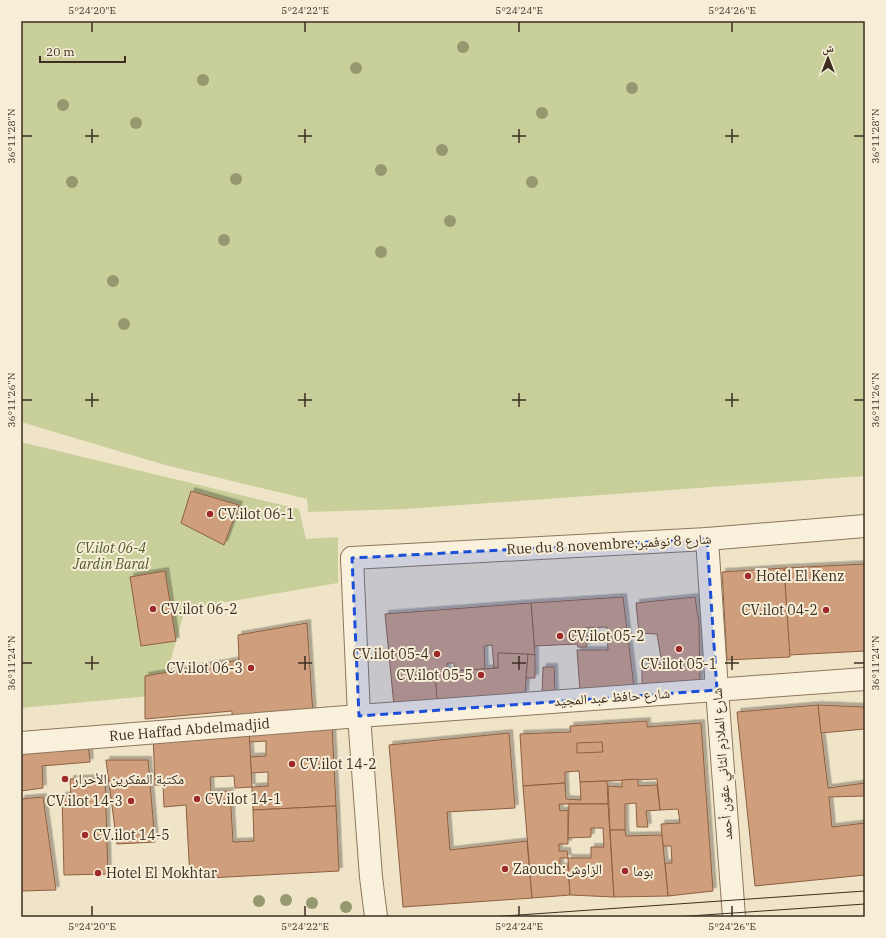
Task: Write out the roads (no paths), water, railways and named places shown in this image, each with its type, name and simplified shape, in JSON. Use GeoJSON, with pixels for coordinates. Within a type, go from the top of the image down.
{"type":"FeatureCollection","features":[{"type":"Feature","properties":{"kind":"street","name":"Rue du 8 novembre;شارع 8 نوفمبر"},"geometry":{"type":"LineString","coordinates":[[359,716],[352,558],[707,539],[865,526]]}},
{"type":"Feature","properties":{"kind":"street","name":"شارع الملازم الثاني عقون أحمد"},"geometry":{"type":"LineString","coordinates":[[707,539],[734,917]]}},
{"type":"Feature","properties":{"kind":"street","name":"شارع حافظ عبد المجيد"},"geometry":{"type":"LineString","coordinates":[[359,716],[865,679]]}},
{"type":"Feature","properties":{"kind":"street","name":"Rue Haffad Abdelmadjid"},"geometry":{"type":"LineString","coordinates":[[21,743],[359,716]]}},
{"type":"Feature","properties":{"kind":"street"},"geometry":{"type":"LineString","coordinates":[[359,716],[371,877],[376,917]]}},
{"type":"Feature","properties":{"kind":"tram line"},"geometry":{"type":"LineString","coordinates":[[490,917],[865,891]]}},
{"type":"Feature","properties":{"kind":"tram line"},"geometry":{"type":"LineString","coordinates":[[675,917],[865,904]]}},
{"type":"Feature","properties":{"kind":"place","name":"CV.ilot 06-1"},"geometry":{"type":"Point","coordinates":[210,514]}},
{"type":"Feature","properties":{"kind":"place","name":"Hotel El Kenz"},"geometry":{"type":"Point","coordinates":[748,576]}},
{"type":"Feature","properties":{"kind":"place","name":"CV.ilot 06-2"},"geometry":{"type":"Point","coordinates":[153,609]}},
{"type":"Feature","properties":{"kind":"place","name":"CV.ilot 04-2"},"geometry":{"type":"Point","coordinates":[826,610]}},
{"type":"Feature","properties":{"kind":"place","name":"CV.ilot 05-2"},"geometry":{"type":"Point","coordinates":[560,636]}},
{"type":"Feature","properties":{"kind":"place","name":"CV.ilot 05-1"},"geometry":{"type":"Point","coordinates":[679,649]}},
{"type":"Feature","properties":{"kind":"place","name":"CV.ilot 05-4"},"geometry":{"type":"Point","coordinates":[437,654]}},
{"type":"Feature","properties":{"kind":"place","name":"CV.ilot 06-3"},"geometry":{"type":"Point","coordinates":[251,668]}},
{"type":"Feature","properties":{"kind":"place","name":"CV.ilot 05-5"},"geometry":{"type":"Point","coordinates":[481,675]}},
{"type":"Feature","properties":{"kind":"place","name":"CV.ilot 14-2"},"geometry":{"type":"Point","coordinates":[292,764]}},
{"type":"Feature","properties":{"kind":"place","name":"مكتبة المفكرين الأحرار"},"geometry":{"type":"Point","coordinates":[65,779]}},
{"type":"Feature","properties":{"kind":"place","name":"CV.ilot 14-1"},"geometry":{"type":"Point","coordinates":[197,799]}},
{"type":"Feature","properties":{"kind":"place","name":"CV.ilot 14-3"},"geometry":{"type":"Point","coordinates":[131,801]}},
{"type":"Feature","properties":{"kind":"place","name":"CV.ilot 14-5"},"geometry":{"type":"Point","coordinates":[85,835]}},
{"type":"Feature","properties":{"kind":"place","name":"Zaouch:الزاوش"},"geometry":{"type":"Point","coordinates":[505,869]}},
{"type":"Feature","properties":{"kind":"place","name":"بوما"},"geometry":{"type":"Point","coordinates":[625,871]}},
{"type":"Feature","properties":{"kind":"place","name":"Hotel El Mokhtar"},"geometry":{"type":"Point","coordinates":[98,873]}},
{"type":"Feature","properties":{"kind":"park label","name":"CV.ilot 06-4 Jardin Baral"},"geometry":{"type":"Point","coordinates":[111,556]}}]}
